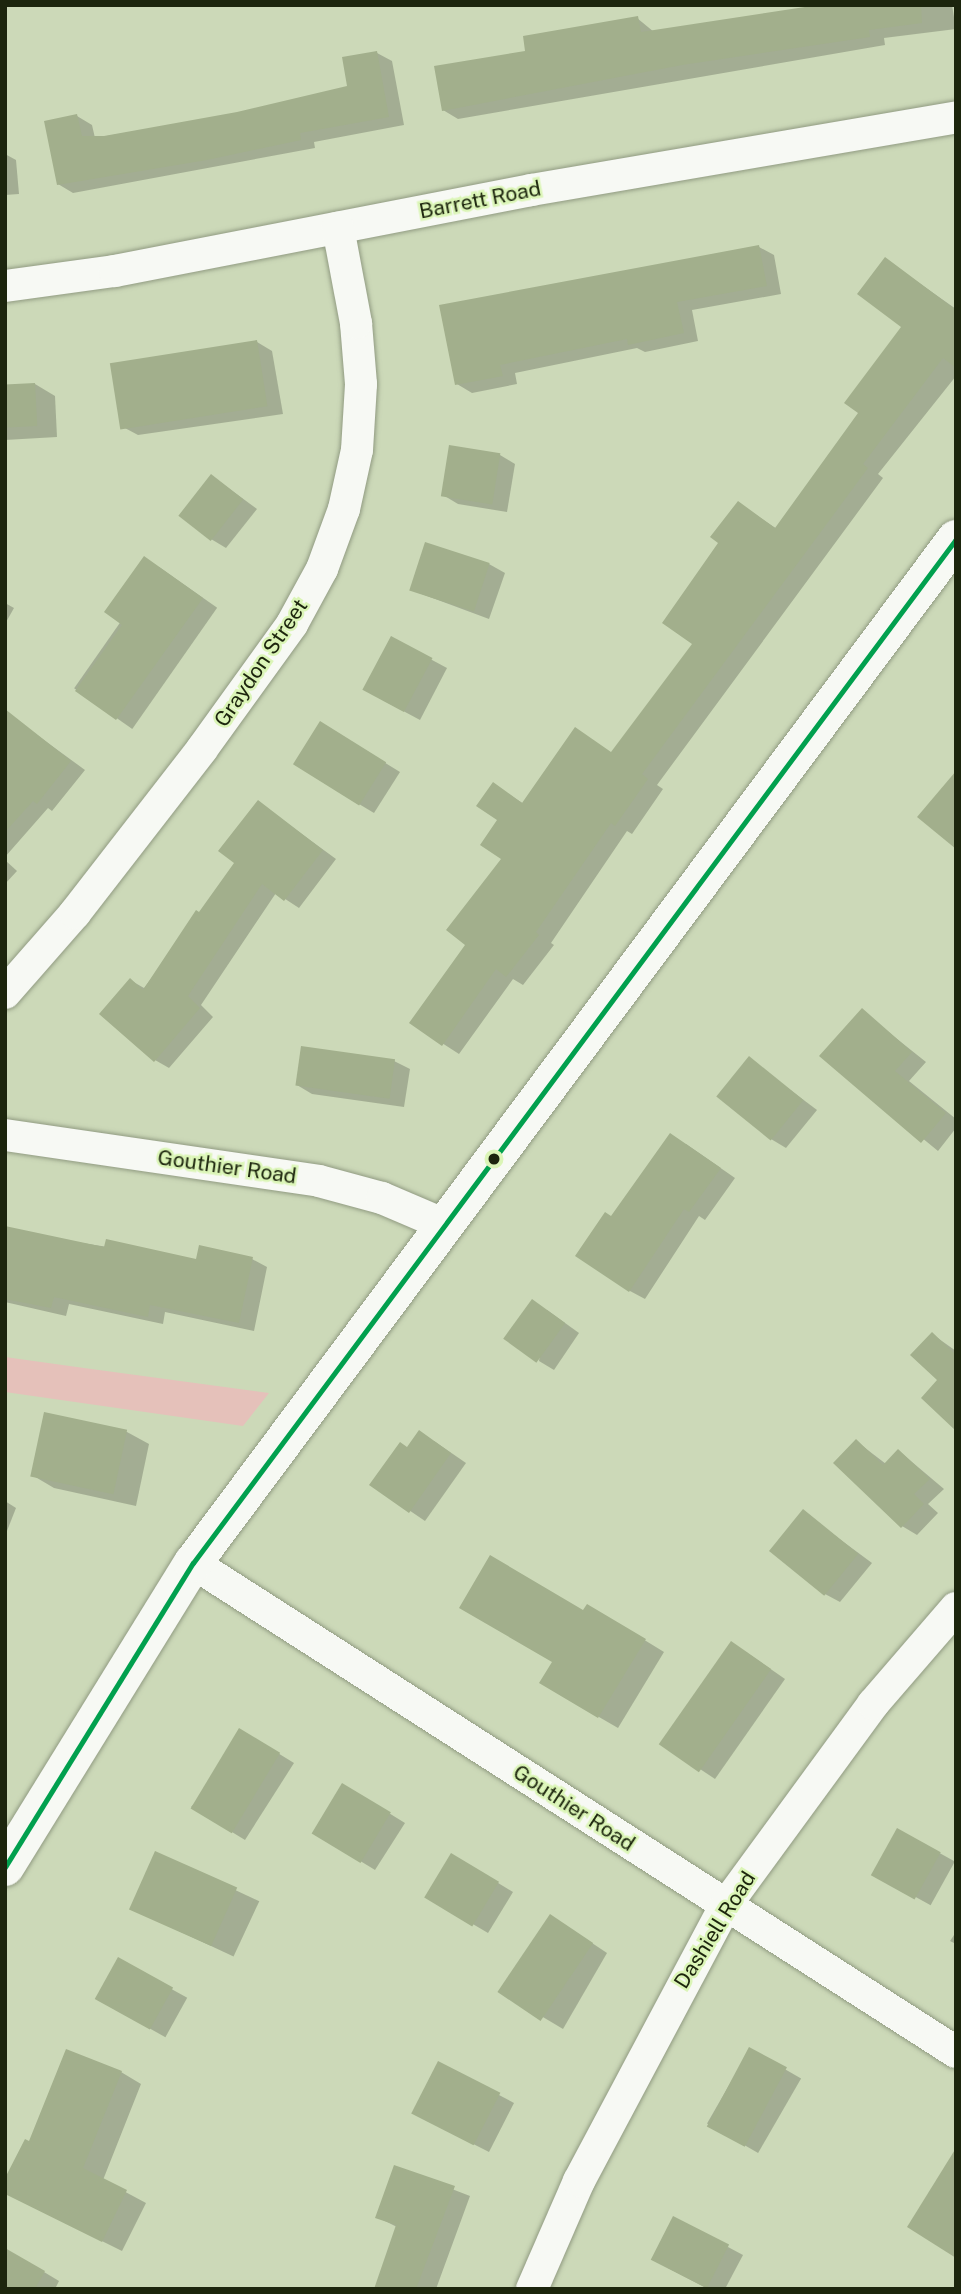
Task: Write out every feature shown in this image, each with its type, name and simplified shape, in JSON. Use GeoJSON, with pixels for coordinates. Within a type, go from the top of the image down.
{"type":"FeatureCollection","features":[{"type":"Feature","properties":{"kind":"main road"},"geometry":{"type":"LineString","coordinates":[[5,1867],[193,1563],[443,1223],[956,539]]}},
{"type":"Feature","properties":{"kind":"street","name":"Barrett Road"},"geometry":{"type":"LineString","coordinates":[[5,286],[115,271],[338,228],[956,117]]}},
{"type":"Feature","properties":{"kind":"street","name":"Graydon Street"},"geometry":{"type":"LineString","coordinates":[[5,993],[75,913],[202,748],[292,624],[322,569],[344,509],[354,462],[361,384],[356,323],[338,228]]}},
{"type":"Feature","properties":{"kind":"street","name":"Gouthier Road"},"geometry":{"type":"LineString","coordinates":[[5,1135],[319,1181],[382,1198],[443,1223]]}},
{"type":"Feature","properties":{"kind":"street","name":"Gouthier Road"},"geometry":{"type":"LineString","coordinates":[[193,1563],[956,2052]]}},
{"type":"Feature","properties":{"kind":"street","name":"Dashiell Road"},"geometry":{"type":"LineString","coordinates":[[532,2289],[579,2181],[726,1905],[873,1704],[956,1608]]}},
{"type":"Feature","properties":{"kind":"shaded area"},"geometry":{"type":"Polygon","coordinates":[[[5,1357],[269,1393],[243,1426],[5,1392],[5,1357]]]}},
{"type":"Feature","properties":{"kind":"building"},"geometry":{"type":"Polygon","coordinates":[[[818,5],[921,5],[922,23],[869,30],[870,37],[682,65],[442,111],[434,66],[525,51],[523,36],[638,16],[641,32],[818,5]]]}},
{"type":"Feature","properties":{"kind":"building"},"geometry":{"type":"Polygon","coordinates":[[[377,51],[389,117],[300,133],[301,140],[207,160],[57,185],[44,121],[77,114],[82,136],[104,136],[237,112],[347,86],[342,57],[377,51]]]}},
{"type":"Feature","properties":{"kind":"building"},"geometry":{"type":"Polygon","coordinates":[[[759,245],[767,286],[677,302],[684,333],[628,345],[627,339],[500,365],[503,376],[455,385],[439,305],[759,245]]]}},
{"type":"Feature","properties":{"kind":"building"},"geometry":{"type":"Polygon","coordinates":[[[885,257],[956,310],[956,368],[943,358],[863,464],[868,468],[642,774],[648,779],[615,826],[611,823],[536,932],[539,935],[506,977],[496,969],[442,1046],[409,1023],[465,945],[446,930],[501,859],[480,845],[497,820],[476,806],[493,782],[522,803],[575,727],[611,752],[692,644],[662,623],[718,543],[710,537],[738,501],[775,528],[858,413],[844,403],[901,327],[857,294],[885,257]]]}},
{"type":"Feature","properties":{"kind":"building"},"geometry":{"type":"Polygon","coordinates":[[[257,340],[267,406],[120,429],[110,363],[257,340]]]}},
{"type":"Feature","properties":{"kind":"building"},"geometry":{"type":"Polygon","coordinates":[[[35,383],[37,426],[7,428],[5,385],[35,383]]]}},
{"type":"Feature","properties":{"kind":"building"},"geometry":{"type":"Polygon","coordinates":[[[449,445],[500,453],[492,504],[441,496],[449,445]]]}},
{"type":"Feature","properties":{"kind":"building"},"geometry":{"type":"Polygon","coordinates":[[[211,474],[243,499],[211,541],[178,516],[211,474]]]}},
{"type":"Feature","properties":{"kind":"building"},"geometry":{"type":"Polygon","coordinates":[[[425,542],[490,563],[474,612],[409,591],[425,542]]]}},
{"type":"Feature","properties":{"kind":"building"},"geometry":{"type":"Polygon","coordinates":[[[144,556],[203,598],[116,720],[75,691],[122,625],[104,612],[144,556]]]}},
{"type":"Feature","properties":{"kind":"building"},"geometry":{"type":"Polygon","coordinates":[[[391,636],[432,658],[404,712],[362,690],[391,636]]]}},
{"type":"Feature","properties":{"kind":"building"},"geometry":{"type":"Polygon","coordinates":[[[5,709],[71,761],[37,804],[33,801],[5,832],[5,709]]]}},
{"type":"Feature","properties":{"kind":"building"},"geometry":{"type":"Polygon","coordinates":[[[320,721],[386,762],[359,806],[293,764],[320,721]]]}},
{"type":"Feature","properties":{"kind":"building"},"geometry":{"type":"Polygon","coordinates":[[[956,771],[956,849],[917,817],[956,771]]]}},
{"type":"Feature","properties":{"kind":"building"},"geometry":{"type":"Polygon","coordinates":[[[258,800],[323,850],[284,901],[262,884],[188,996],[200,1008],[154,1062],[99,1014],[130,978],[143,990],[196,910],[199,912],[234,863],[218,851],[258,800]]]}},
{"type":"Feature","properties":{"kind":"building"},"geometry":{"type":"Polygon","coordinates":[[[862,1008],[912,1052],[895,1071],[946,1113],[921,1143],[819,1056],[862,1008]]]}},
{"type":"Feature","properties":{"kind":"building"},"geometry":{"type":"Polygon","coordinates":[[[301,1046],[395,1059],[390,1099],[295,1086],[301,1046]]]}},
{"type":"Feature","properties":{"kind":"building"},"geometry":{"type":"Polygon","coordinates":[[[749,1056],[803,1100],[771,1140],[716,1096],[749,1056]]]}},
{"type":"Feature","properties":{"kind":"building"},"geometry":{"type":"Polygon","coordinates":[[[670,1133],[721,1168],[689,1212],[684,1209],[629,1292],[575,1256],[605,1212],[611,1216],[670,1133]]]}},
{"type":"Feature","properties":{"kind":"building"},"geometry":{"type":"Polygon","coordinates":[[[5,1226],[104,1247],[106,1239],[196,1259],[199,1245],[253,1257],[239,1323],[150,1305],[148,1317],[54,1297],[51,1308],[5,1299],[5,1226]]]}},
{"type":"Feature","properties":{"kind":"building"},"geometry":{"type":"Polygon","coordinates":[[[532,1299],[565,1323],[536,1363],[503,1339],[532,1299]]]}},
{"type":"Feature","properties":{"kind":"building"},"geometry":{"type":"Polygon","coordinates":[[[932,1332],[956,1355],[956,1431],[921,1398],[937,1380],[910,1355],[932,1332]]]}},
{"type":"Feature","properties":{"kind":"building"},"geometry":{"type":"Polygon","coordinates":[[[44,1412],[127,1430],[113,1494],[30,1477],[44,1412]]]}},
{"type":"Feature","properties":{"kind":"building"},"geometry":{"type":"Polygon","coordinates":[[[419,1430],[451,1453],[409,1513],[369,1485],[400,1442],[407,1447],[419,1430]]]}},
{"type":"Feature","properties":{"kind":"building"},"geometry":{"type":"Polygon","coordinates":[[[856,1439],[883,1465],[898,1449],[930,1479],[914,1494],[924,1504],[901,1528],[833,1463],[856,1439]]]}},
{"type":"Feature","properties":{"kind":"building"},"geometry":{"type":"Polygon","coordinates":[[[803,1509],[858,1554],[824,1596],[769,1551],[803,1509]]]}},
{"type":"Feature","properties":{"kind":"building"},"geometry":{"type":"Polygon","coordinates":[[[490,1555],[583,1610],[587,1604],[646,1639],[598,1718],[539,1683],[552,1662],[459,1608],[490,1555]]]}},
{"type":"Feature","properties":{"kind":"building"},"geometry":{"type":"Polygon","coordinates":[[[731,1641],[771,1669],[699,1772],[659,1744],[731,1641]]]}},
{"type":"Feature","properties":{"kind":"building"},"geometry":{"type":"Polygon","coordinates":[[[239,1728],[280,1753],[232,1833],[191,1809],[239,1728]]]}},
{"type":"Feature","properties":{"kind":"building"},"geometry":{"type":"Polygon","coordinates":[[[342,1783],[391,1812],[360,1863],[312,1834],[342,1783]]]}},
{"type":"Feature","properties":{"kind":"building"},"geometry":{"type":"Polygon","coordinates":[[[897,1828],[941,1852],[915,1899],[871,1875],[897,1828]]]}},
{"type":"Feature","properties":{"kind":"building"},"geometry":{"type":"Polygon","coordinates":[[[155,1851],[237,1888],[211,1946],[129,1909],[155,1851]]]}},
{"type":"Feature","properties":{"kind":"building"},"geometry":{"type":"Polygon","coordinates":[[[451,1853],[499,1882],[472,1926],[424,1898],[451,1853]]]}},
{"type":"Feature","properties":{"kind":"building"},"geometry":{"type":"Polygon","coordinates":[[[550,1914],[593,1943],[541,2021],[497,1992],[550,1914]]]}},
{"type":"Feature","properties":{"kind":"building"},"geometry":{"type":"Polygon","coordinates":[[[118,1957],[173,1988],[150,2030],[95,1999],[118,1957]]]}},
{"type":"Feature","properties":{"kind":"building"},"geometry":{"type":"Polygon","coordinates":[[[749,2047],[787,2067],[745,2147],[707,2126],[749,2047]]]}},
{"type":"Feature","properties":{"kind":"building"},"geometry":{"type":"Polygon","coordinates":[[[66,2049],[122,2071],[83,2168],[127,2190],[102,2242],[5,2194],[5,2178],[25,2139],[29,2141],[66,2049]]]}},
{"type":"Feature","properties":{"kind":"building"},"geometry":{"type":"Polygon","coordinates":[[[438,2061],[500,2093],[474,2145],[411,2114],[438,2061]]]}},
{"type":"Feature","properties":{"kind":"building"},"geometry":{"type":"Polygon","coordinates":[[[956,2148],[956,2258],[907,2227],[956,2148]]]}},
{"type":"Feature","properties":{"kind":"building"},"geometry":{"type":"Polygon","coordinates":[[[394,2165],[455,2186],[416,2289],[374,2289],[396,2225],[375,2218],[394,2165]]]}},
{"type":"Feature","properties":{"kind":"building"},"geometry":{"type":"Polygon","coordinates":[[[673,2216],[729,2245],[707,2288],[651,2260],[673,2216]]]}},
{"type":"Feature","properties":{"kind":"building"},"geometry":{"type":"Polygon","coordinates":[[[5,2248],[45,2271],[35,2289],[5,2289],[5,2248]]]}},
{"type":"Feature","properties":{"kind":"transit line"},"geometry":{"type":"LineString","coordinates":[[5,1867],[193,1563],[956,539]]}}]}
